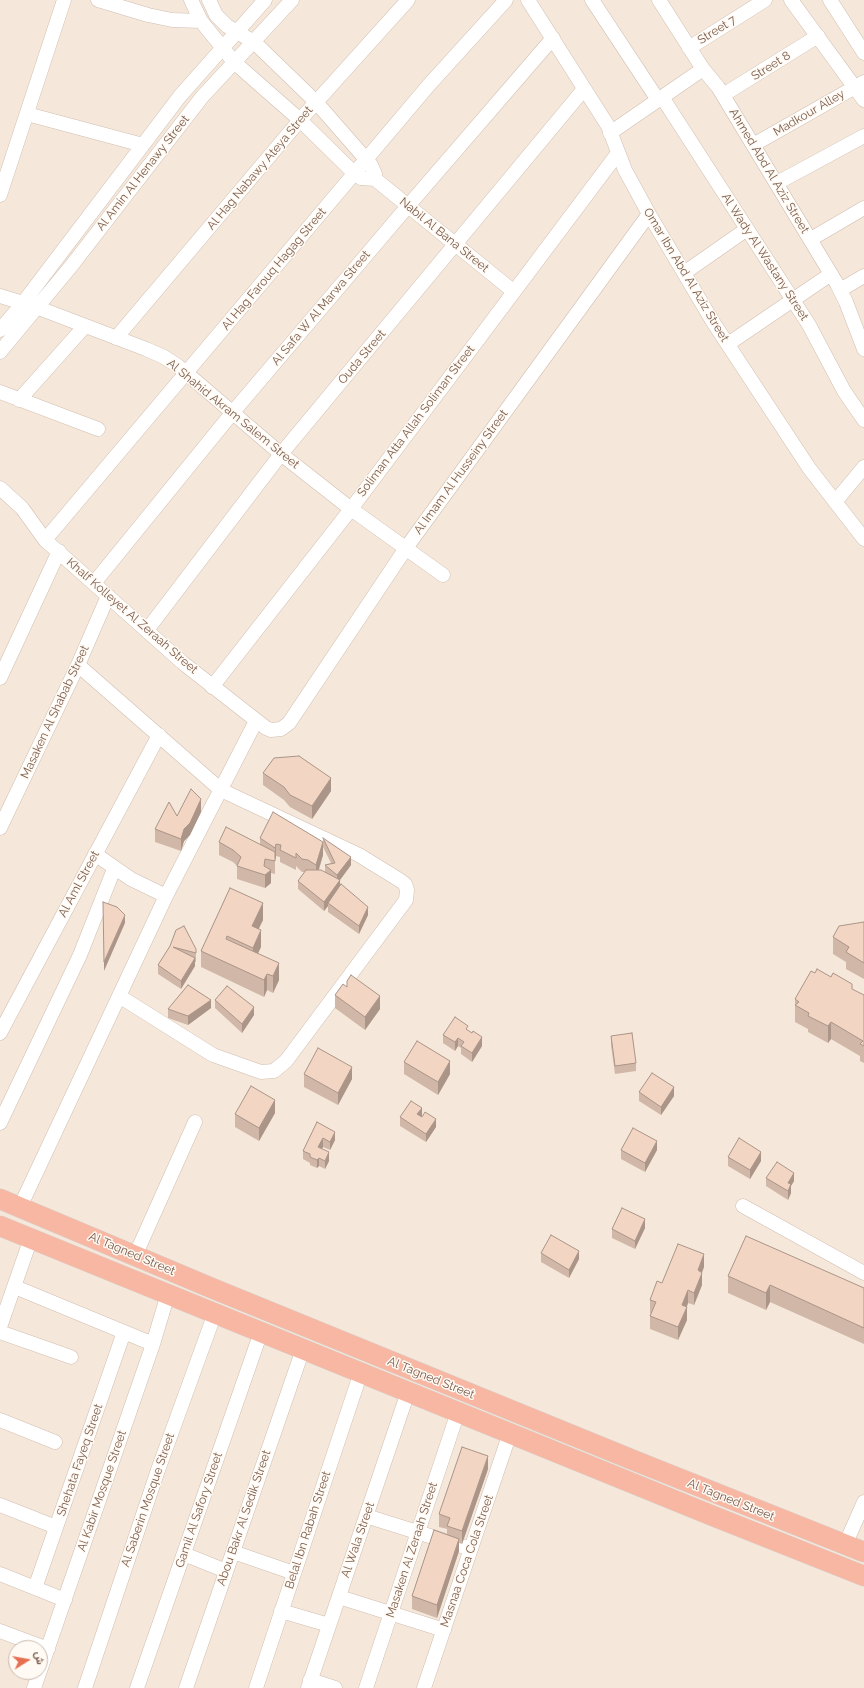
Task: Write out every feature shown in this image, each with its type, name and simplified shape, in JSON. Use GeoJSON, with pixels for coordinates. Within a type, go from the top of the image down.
{"type":"FeatureCollection","features":[{"type":"Feature","properties":{"kind":"highway","name":"Al Tagned Street"},"geometry":{"type":"LineString","coordinates":[[0,1199],[638,1462],[864,1552]]}},
{"type":"Feature","properties":{"kind":"highway","name":"Al Tagned Street"},"geometry":{"type":"LineString","coordinates":[[0,1226],[864,1576]]}},
{"type":"Feature","properties":{"kind":"street"},"geometry":{"type":"LineString","coordinates":[[0,195],[64,0]]}},
{"type":"Feature","properties":{"kind":"street"},"geometry":{"type":"LineString","coordinates":[[98,0],[148,15],[172,20],[201,21]]}},
{"type":"Feature","properties":{"kind":"street","name":"Nabil Al Bana Street"},"geometry":{"type":"LineString","coordinates":[[191,0],[201,21],[234,62],[300,120],[354,173],[361,178],[375,179],[513,291]]}},
{"type":"Feature","properties":{"kind":"street","name":"Nabil Al Bana Street"},"geometry":{"type":"LineString","coordinates":[[208,0],[216,14],[228,26],[254,42],[316,102],[373,169],[375,179]]}},
{"type":"Feature","properties":{"kind":"street","name":"Al Amin Al Henawy Street"},"geometry":{"type":"LineString","coordinates":[[0,352],[30,305],[143,145],[180,96],[265,0]]}},
{"type":"Feature","properties":{"kind":"street","name":"Al Amin Al Henawy Street"},"geometry":{"type":"LineString","coordinates":[[0,330],[30,305],[72,265],[202,97],[292,0]]}},
{"type":"Feature","properties":{"kind":"street","name":"Al Hag Nabawy Ateya Street"},"geometry":{"type":"LineString","coordinates":[[116,338],[300,120],[408,0]]}},
{"type":"Feature","properties":{"kind":"street","name":"Al Hag Farouq Hagag Street"},"geometry":{"type":"LineString","coordinates":[[45,540],[428,86],[506,0]]}},
{"type":"Feature","properties":{"kind":"street","name":"Omar Ibn Abd Al Aziz Street"},"geometry":{"type":"LineString","coordinates":[[528,0],[553,38],[610,133],[618,154],[649,214],[728,344],[809,468],[864,539]]}},
{"type":"Feature","properties":{"kind":"street","name":"Al Wady Al Wastany Street"},"geometry":{"type":"LineString","coordinates":[[592,0],[660,98],[793,300],[809,325],[844,391],[864,420]]}},
{"type":"Feature","properties":{"kind":"street","name":"Ahmed Abd Al Aziz Street"},"geometry":{"type":"LineString","coordinates":[[659,0],[702,69],[712,78],[723,95],[777,183],[840,290],[863,343]]}},
{"type":"Feature","properties":{"kind":"street","name":"Street 7"},"geometry":{"type":"LineString","coordinates":[[689,48],[765,0]]}},
{"type":"Feature","properties":{"kind":"street"},"geometry":{"type":"LineString","coordinates":[[791,0],[818,36],[860,84],[864,100]]}},
{"type":"Feature","properties":{"kind":"street"},"geometry":{"type":"LineString","coordinates":[[830,0],[864,52]]}},
{"type":"Feature","properties":{"kind":"street","name":"Street 8"},"geometry":{"type":"LineString","coordinates":[[723,95],[818,36]]}},
{"type":"Feature","properties":{"kind":"street","name":"Al Safa W Al Marwa Street"},"geometry":{"type":"LineString","coordinates":[[94,583],[233,412],[553,38]]}},
{"type":"Feature","properties":{"kind":"street"},"geometry":{"type":"LineString","coordinates":[[610,133],[702,69]]}},
{"type":"Feature","properties":{"kind":"street","name":"Madkour Alley"},"geometry":{"type":"LineString","coordinates":[[753,145],[860,84]]}},
{"type":"Feature","properties":{"kind":"street","name":"Ouda Street"},"geometry":{"type":"LineString","coordinates":[[147,630],[281,454],[584,89]]}},
{"type":"Feature","properties":{"kind":"street"},"geometry":{"type":"LineString","coordinates":[[27,114],[143,145]]}},
{"type":"Feature","properties":{"kind":"street"},"geometry":{"type":"LineString","coordinates":[[777,183],[864,136]]}},
{"type":"Feature","properties":{"kind":"street","name":"Soliman Atta Allah Soliman Street"},"geometry":{"type":"LineString","coordinates":[[212,686],[351,509],[513,291],[618,154]]}},
{"type":"Feature","properties":{"kind":"street"},"geometry":{"type":"LineString","coordinates":[[810,240],[864,208]]}},
{"type":"Feature","properties":{"kind":"street","name":"Al Imam Al Husseiny Street"},"geometry":{"type":"LineString","coordinates":[[276,731],[285,727],[288,723],[406,548],[649,214]]}},
{"type":"Feature","properties":{"kind":"street"},"geometry":{"type":"LineString","coordinates":[[684,273],[747,229]]}},
{"type":"Feature","properties":{"kind":"street"},"geometry":{"type":"LineString","coordinates":[[728,344],[831,274]]}},
{"type":"Feature","properties":{"kind":"street"},"geometry":{"type":"LineString","coordinates":[[840,290],[864,276]]}},
{"type":"Feature","properties":{"kind":"street","name":"Al Shahid Akram Salem Street"},"geometry":{"type":"LineString","coordinates":[[0,296],[30,305],[164,357],[187,373],[281,454],[351,509],[443,575]]}},
{"type":"Feature","properties":{"kind":"street"},"geometry":{"type":"LineString","coordinates":[[19,400],[85,326]]}},
{"type":"Feature","properties":{"kind":"street"},"geometry":{"type":"LineString","coordinates":[[0,392],[98,429]]}},
{"type":"Feature","properties":{"kind":"street"},"geometry":{"type":"LineString","coordinates":[[835,502],[864,467]]}},
{"type":"Feature","properties":{"kind":"street","name":"Khalf Kolleyet Al Zeraah Street"},"geometry":{"type":"LineString","coordinates":[[0,488],[22,508],[45,540],[108,596],[212,686],[256,721],[266,728],[276,731]]}},
{"type":"Feature","properties":{"kind":"street"},"geometry":{"type":"LineString","coordinates":[[0,678],[59,551]]}},
{"type":"Feature","properties":{"kind":"street","name":"Masaken Al Shabab Street"},"geometry":{"type":"LineString","coordinates":[[0,828],[78,664],[108,596]]}},
{"type":"Feature","properties":{"kind":"street"},"geometry":{"type":"LineString","coordinates":[[78,664],[221,790],[347,849],[382,868],[405,884],[408,896],[286,1061],[274,1071],[261,1072],[213,1054],[119,996]]}},
{"type":"Feature","properties":{"kind":"street"},"geometry":{"type":"LineString","coordinates":[[20,1207],[166,896],[256,721]]}},
{"type":"Feature","properties":{"kind":"street","name":"Al Aml Street"},"geometry":{"type":"LineString","coordinates":[[0,1033],[158,735]]}},
{"type":"Feature","properties":{"kind":"street"},"geometry":{"type":"LineString","coordinates":[[95,854],[114,869],[166,896]]}},
{"type":"Feature","properties":{"kind":"street"},"geometry":{"type":"LineString","coordinates":[[0,1123],[80,955],[114,869]]}},
{"type":"Feature","properties":{"kind":"street"},"geometry":{"type":"LineString","coordinates":[[136,1256],[195,1122]]}},
{"type":"Feature","properties":{"kind":"street"},"geometry":{"type":"LineString","coordinates":[[743,1206],[864,1273]]}},
{"type":"Feature","properties":{"kind":"street"},"geometry":{"type":"LineString","coordinates":[[0,1327],[31,1238]]}},
{"type":"Feature","properties":{"kind":"street"},"geometry":{"type":"LineString","coordinates":[[15,1287],[153,1344]]}},
{"type":"Feature","properties":{"kind":"street","name":"Al Kabir Mosque Street"},"geometry":{"type":"LineString","coordinates":[[48,1649],[153,1344],[168,1294]]}},
{"type":"Feature","properties":{"kind":"street","name":"Al Saberin Mosque Street"},"geometry":{"type":"LineString","coordinates":[[85,1688],[158,1470],[215,1313]]}},
{"type":"Feature","properties":{"kind":"street"},"geometry":{"type":"LineString","coordinates":[[0,1332],[71,1357]]}},
{"type":"Feature","properties":{"kind":"street","name":"Shehata Fayeq Street"},"geometry":{"type":"LineString","coordinates":[[35,1588],[124,1332]]}},
{"type":"Feature","properties":{"kind":"street","name":"Gamil Al Safory Street"},"geometry":{"type":"LineString","coordinates":[[137,1688],[261,1332]]}},
{"type":"Feature","properties":{"kind":"street","name":"Abou Bakr Al Sedik Street"},"geometry":{"type":"LineString","coordinates":[[186,1688],[303,1349]]}},
{"type":"Feature","properties":{"kind":"street","name":"Belal Ibn Rabah Street"},"geometry":{"type":"LineString","coordinates":[[256,1688],[361,1372]]}},
{"type":"Feature","properties":{"kind":"street","name":"Al Wala Street"},"geometry":{"type":"LineString","coordinates":[[309,1684],[408,1392]]}},
{"type":"Feature","properties":{"kind":"street","name":"Masaken Al Zeraah Street"},"geometry":{"type":"LineString","coordinates":[[366,1688],[458,1412]]}},
{"type":"Feature","properties":{"kind":"street"},"geometry":{"type":"LineString","coordinates":[[0,1420],[56,1442]]}},
{"type":"Feature","properties":{"kind":"street","name":"Masnaa Coca Cola Street"},"geometry":{"type":"LineString","coordinates":[[424,1688],[510,1433]]}},
{"type":"Feature","properties":{"kind":"street"},"geometry":{"type":"LineString","coordinates":[[845,1545],[864,1502]]}},
{"type":"Feature","properties":{"kind":"street"},"geometry":{"type":"LineString","coordinates":[[0,1505],[56,1527]]}},
{"type":"Feature","properties":{"kind":"street"},"geometry":{"type":"LineString","coordinates":[[366,1516],[471,1549]]}},
{"type":"Feature","properties":{"kind":"street"},"geometry":{"type":"LineString","coordinates":[[233,1552],[294,1573]]}},
{"type":"Feature","properties":{"kind":"street"},"geometry":{"type":"LineString","coordinates":[[184,1554],[226,1571]]}},
{"type":"Feature","properties":{"kind":"street"},"geometry":{"type":"LineString","coordinates":[[0,1574],[65,1600]]}},
{"type":"Feature","properties":{"kind":"street"},"geometry":{"type":"LineString","coordinates":[[338,1597],[444,1630]]}},
{"type":"Feature","properties":{"kind":"street"},"geometry":{"type":"LineString","coordinates":[[281,1611],[329,1625]]}},
{"type":"Feature","properties":{"kind":"street"},"geometry":{"type":"LineString","coordinates":[[0,1631],[24,1640]]}},
{"type":"Feature","properties":{"kind":"street"},"geometry":{"type":"LineString","coordinates":[[309,1684],[335,1688]]}},
{"type":"Feature","properties":{"kind":"shaded area"},"geometry":{"type":"Polygon","coordinates":[[[0,0],[864,0],[864,1688],[0,1688],[0,0]]]}},
{"type":"Feature","properties":{"kind":"building"},"geometry":{"type":"Polygon","coordinates":[[[299,756],[331,778],[312,806],[290,795],[284,787],[263,773],[274,758],[299,756]]]}},
{"type":"Feature","properties":{"kind":"building"},"geometry":{"type":"Polygon","coordinates":[[[191,789],[201,799],[190,823],[184,829],[181,839],[155,829],[169,802],[177,816],[191,789]]]}},
{"type":"Feature","properties":{"kind":"building"},"geometry":{"type":"Polygon","coordinates":[[[273,812],[323,842],[316,865],[308,860],[302,859],[296,853],[296,858],[280,850],[281,845],[276,844],[275,848],[260,838],[273,812]]]}},
{"type":"Feature","properties":{"kind":"building"},"geometry":{"type":"Polygon","coordinates":[[[226,827],[275,852],[275,861],[265,859],[264,866],[271,870],[265,875],[237,866],[241,857],[233,850],[219,842],[226,827]]]}},
{"type":"Feature","properties":{"kind":"building"},"geometry":{"type":"Polygon","coordinates":[[[323,838],[351,857],[337,875],[325,865],[335,863],[323,838]]]}},
{"type":"Feature","properties":{"kind":"building"},"geometry":{"type":"Polygon","coordinates":[[[306,870],[321,870],[340,880],[324,902],[298,881],[306,870]]]}},
{"type":"Feature","properties":{"kind":"building"},"geometry":{"type":"Polygon","coordinates":[[[341,884],[368,907],[359,926],[328,903],[341,884]]]}},
{"type":"Feature","properties":{"kind":"building"},"geometry":{"type":"Polygon","coordinates":[[[230,888],[263,903],[252,926],[261,930],[253,948],[227,936],[226,939],[279,963],[273,976],[267,974],[264,980],[201,951],[230,888]]]}},
{"type":"Feature","properties":{"kind":"building"},"geometry":{"type":"Polygon","coordinates":[[[103,902],[117,907],[125,915],[104,962],[103,902]]]}},
{"type":"Feature","properties":{"kind":"building"},"geometry":{"type":"Polygon","coordinates":[[[864,922],[864,963],[846,952],[849,947],[833,937],[839,926],[864,922]]]}},
{"type":"Feature","properties":{"kind":"building"},"geometry":{"type":"Polygon","coordinates":[[[184,926],[196,949],[196,953],[173,947],[195,958],[181,981],[158,965],[170,946],[176,930],[184,926]]]}},
{"type":"Feature","properties":{"kind":"building"},"geometry":{"type":"Polygon","coordinates":[[[817,969],[831,977],[833,973],[852,984],[852,989],[864,995],[864,1046],[860,1044],[863,1041],[831,1022],[828,1026],[808,1016],[809,1013],[795,1005],[799,1002],[795,999],[811,971],[815,973],[817,969]]]}},
{"type":"Feature","properties":{"kind":"building"},"geometry":{"type":"Polygon","coordinates":[[[351,975],[380,996],[365,1017],[335,995],[343,984],[347,987],[347,981],[351,975]]]}},
{"type":"Feature","properties":{"kind":"building"},"geometry":{"type":"Polygon","coordinates":[[[188,985],[211,1000],[188,1016],[168,1009],[188,985]]]}},
{"type":"Feature","properties":{"kind":"building"},"geometry":{"type":"Polygon","coordinates":[[[227,986],[254,1007],[242,1024],[215,1000],[227,986]]]}},
{"type":"Feature","properties":{"kind":"building"},"geometry":{"type":"Polygon","coordinates":[[[455,1017],[468,1026],[466,1029],[472,1033],[473,1031],[482,1037],[472,1053],[461,1046],[464,1042],[458,1038],[455,1042],[443,1035],[455,1017]]]}},
{"type":"Feature","properties":{"kind":"building"},"geometry":{"type":"Polygon","coordinates":[[[632,1033],[636,1063],[615,1066],[611,1036],[632,1033]]]}},
{"type":"Feature","properties":{"kind":"building"},"geometry":{"type":"Polygon","coordinates":[[[417,1041],[450,1061],[438,1082],[404,1062],[417,1041]]]}},
{"type":"Feature","properties":{"kind":"building"},"geometry":{"type":"Polygon","coordinates":[[[318,1048],[352,1067],[338,1093],[304,1074],[318,1048]]]}},
{"type":"Feature","properties":{"kind":"building"},"geometry":{"type":"Polygon","coordinates":[[[652,1073],[674,1087],[661,1107],[639,1092],[652,1073]]]}},
{"type":"Feature","properties":{"kind":"building"},"geometry":{"type":"Polygon","coordinates":[[[251,1086],[275,1100],[259,1128],[235,1114],[251,1086]]]}},
{"type":"Feature","properties":{"kind":"building"},"geometry":{"type":"Polygon","coordinates":[[[411,1101],[422,1108],[417,1114],[422,1117],[425,1112],[436,1119],[426,1134],[400,1117],[411,1101]]]}},
{"type":"Feature","properties":{"kind":"building"},"geometry":{"type":"Polygon","coordinates":[[[317,1122],[335,1132],[330,1142],[323,1138],[318,1147],[329,1152],[325,1161],[319,1158],[317,1160],[310,1157],[310,1154],[303,1151],[317,1122]]]}},
{"type":"Feature","properties":{"kind":"building"},"geometry":{"type":"Polygon","coordinates":[[[633,1128],[657,1141],[645,1163],[621,1150],[633,1128]]]}},
{"type":"Feature","properties":{"kind":"building"},"geometry":{"type":"Polygon","coordinates":[[[739,1138],[761,1152],[750,1170],[728,1157],[739,1138]]]}},
{"type":"Feature","properties":{"kind":"building"},"geometry":{"type":"Polygon","coordinates":[[[777,1162],[794,1173],[788,1183],[791,1184],[788,1191],[766,1178],[777,1162]]]}},
{"type":"Feature","properties":{"kind":"building"},"geometry":{"type":"Polygon","coordinates":[[[622,1208],[645,1219],[635,1241],[612,1229],[622,1208]]]}},
{"type":"Feature","properties":{"kind":"building"},"geometry":{"type":"Polygon","coordinates":[[[551,1235],[579,1251],[569,1270],[541,1253],[551,1235]]]}},
{"type":"Feature","properties":{"kind":"building"},"geometry":{"type":"Polygon","coordinates":[[[746,1236],[864,1288],[864,1328],[770,1285],[766,1293],[728,1276],[746,1236]]]}},
{"type":"Feature","properties":{"kind":"building"},"geometry":{"type":"Polygon","coordinates":[[[678,1244],[704,1254],[698,1270],[702,1273],[694,1293],[688,1290],[682,1305],[687,1307],[678,1327],[650,1316],[656,1302],[650,1300],[657,1281],[662,1283],[678,1244]]]}},
{"type":"Feature","properties":{"kind":"building"},"geometry":{"type":"Polygon","coordinates":[[[462,1447],[488,1456],[462,1531],[447,1526],[450,1518],[439,1514],[462,1447]]]}},
{"type":"Feature","properties":{"kind":"building"},"geometry":{"type":"Polygon","coordinates":[[[434,1530],[459,1539],[437,1605],[412,1596],[434,1530]]]}}]}
